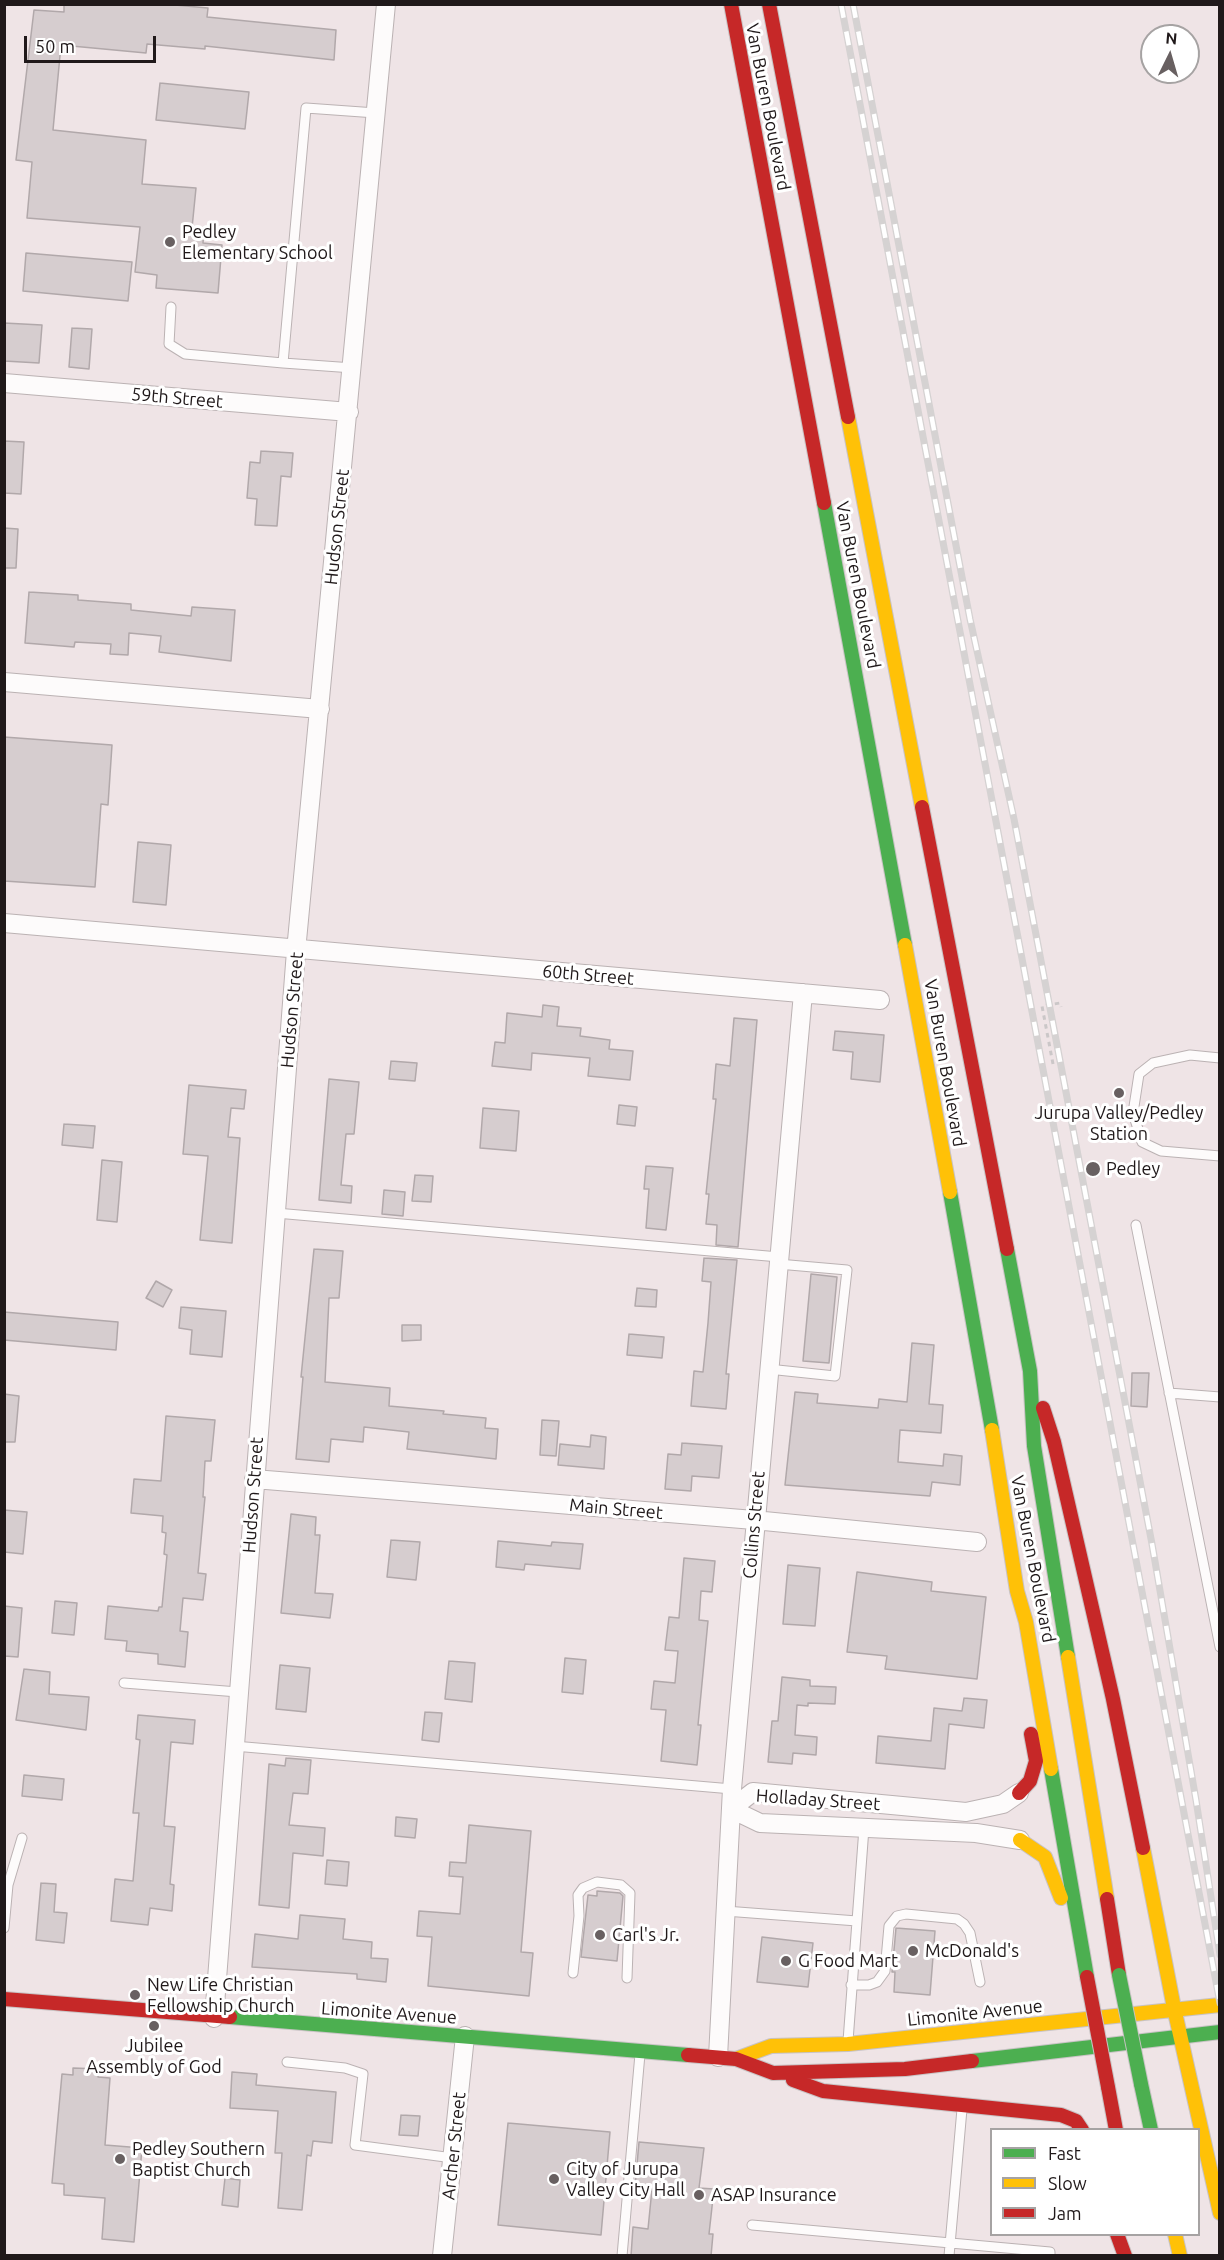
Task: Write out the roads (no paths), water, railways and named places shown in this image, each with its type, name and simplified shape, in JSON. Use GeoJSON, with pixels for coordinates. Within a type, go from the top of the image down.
{"type":"FeatureCollection","features":[{"type":"Feature","properties":{"kind":"main road","name":"Van Buren Boulevard"},"geometry":{"type":"LineString","coordinates":[[731,4],[847,624],[984,1378],[1017,1592],[1026,1622],[1116,2128]]}},
{"type":"Feature","properties":{"kind":"main road","name":"Van Buren Boulevard"},"geometry":{"type":"LineString","coordinates":[[769,4],[1030,1371],[1034,1446],[1119,1975],[1151,2128]]}},
{"type":"Feature","properties":{"kind":"main road"},"geometry":{"type":"LineString","coordinates":[[1030,1371],[1054,1442],[1113,1699],[1180,2037],[1220,2213]]}},
{"type":"Feature","properties":{"kind":"main road"},"geometry":{"type":"LineString","coordinates":[[1017,1592],[1013,1625],[1036,1761],[1030,1781],[1019,1793]]}},
{"type":"Feature","properties":{"kind":"main road"},"geometry":{"type":"LineString","coordinates":[[1020,1840],[1045,1857],[1059,1888],[1070,1948],[1088,1977]]}},
{"type":"Feature","properties":{"kind":"main road","name":"Limonite Avenue"},"geometry":{"type":"LineString","coordinates":[[4,1999],[214,2018],[727,2058],[773,2073],[905,2069],[1220,2032]]}},
{"type":"Feature","properties":{"kind":"main road","name":"Limonite Avenue"},"geometry":{"type":"LineString","coordinates":[[727,2058],[771,2046],[848,2044],[1174,2008],[1220,2005]]}},
{"type":"Feature","properties":{"kind":"main road"},"geometry":{"type":"LineString","coordinates":[[773,2073],[823,2091],[1061,2115],[1076,2121],[1081,2128]]}},
{"type":"Feature","properties":{"kind":"main road"},"geometry":{"type":"LineString","coordinates":[[1117,2236],[1125,2256]]}},
{"type":"Feature","properties":{"kind":"main road"},"geometry":{"type":"LineString","coordinates":[[1175,2236],[1180,2256]]}},
{"type":"Feature","properties":{"kind":"street","name":"Hudson Street"},"geometry":{"type":"LineString","coordinates":[[214,2018],[254,1479],[297,951],[386,4]]}},
{"type":"Feature","properties":{"kind":"street","name":"59th Street"},"geometry":{"type":"LineString","coordinates":[[4,383],[348,412]]}},
{"type":"Feature","properties":{"kind":"street"},"geometry":{"type":"LineString","coordinates":[[4,682],[320,709]]}},
{"type":"Feature","properties":{"kind":"street","name":"60th Street"},"geometry":{"type":"LineString","coordinates":[[4,923],[297,951],[880,1000]]}},
{"type":"Feature","properties":{"kind":"street","name":"Collins Street"},"geometry":{"type":"LineString","coordinates":[[727,2058],[725,1911],[732,1789],[754,1520],[803,993]]}},
{"type":"Feature","properties":{"kind":"street","name":"Main Street"},"geometry":{"type":"LineString","coordinates":[[254,1479],[754,1520],[976,1542]]}},
{"type":"Feature","properties":{"kind":"street","name":"Holladay Street"},"geometry":{"type":"LineString","coordinates":[[1019,1793],[1003,1804],[966,1812],[753,1792],[731,1809],[760,1823],[976,1833],[1020,1840]]}},
{"type":"Feature","properties":{"kind":"street","name":"Archer Street"},"geometry":{"type":"LineString","coordinates":[[442,2256],[465,2036]]}},
{"type":"Feature","properties":{"kind":"lane"},"geometry":{"type":"LineString","coordinates":[[283,363],[306,108],[376,113]]}},
{"type":"Feature","properties":{"kind":"lane"},"geometry":{"type":"LineString","coordinates":[[171,307],[169,344],[185,354],[353,368]]}},
{"type":"Feature","properties":{"kind":"lane"},"geometry":{"type":"LineString","coordinates":[[1220,1058],[1190,1055],[1153,1062],[1139,1074],[1133,1113],[1142,1142],[1161,1151],[1220,1156]]}},
{"type":"Feature","properties":{"kind":"lane"},"geometry":{"type":"LineString","coordinates":[[276,1213],[847,1269],[835,1376],[768,1369]]}},
{"type":"Feature","properties":{"kind":"lane"},"geometry":{"type":"LineString","coordinates":[[1136,1225],[1220,1647]]}},
{"type":"Feature","properties":{"kind":"lane"},"geometry":{"type":"LineString","coordinates":[[1169,1393],[1220,1397]]}},
{"type":"Feature","properties":{"kind":"lane"},"geometry":{"type":"LineString","coordinates":[[124,1683],[238,1692]]}},
{"type":"Feature","properties":{"kind":"lane"},"geometry":{"type":"LineString","coordinates":[[234,1746],[732,1789]]}},
{"type":"Feature","properties":{"kind":"lane"},"geometry":{"type":"LineString","coordinates":[[848,2044],[864,1828]]}},
{"type":"Feature","properties":{"kind":"lane"},"geometry":{"type":"LineString","coordinates":[[4,1928],[8,1885],[22,1838]]}},
{"type":"Feature","properties":{"kind":"lane"},"geometry":{"type":"LineString","coordinates":[[573,1973],[579,1916],[578,1895],[583,1888],[597,1882],[621,1885],[630,1893],[632,1901],[627,1978]]}},
{"type":"Feature","properties":{"kind":"lane"},"geometry":{"type":"LineString","coordinates":[[725,1911],[857,1921]]}},
{"type":"Feature","properties":{"kind":"lane"},"geometry":{"type":"LineString","coordinates":[[851,1984],[869,1985],[876,1982],[885,1971],[890,1926],[897,1916],[906,1914],[957,1919],[964,1924],[970,1933],[980,1982]]}},
{"type":"Feature","properties":{"kind":"lane"},"geometry":{"type":"LineString","coordinates":[[622,2256],[640,2051]]}},
{"type":"Feature","properties":{"kind":"lane"},"geometry":{"type":"LineString","coordinates":[[287,2062],[345,2068],[363,2074],[356,2145],[453,2158]]}},
{"type":"Feature","properties":{"kind":"lane"},"geometry":{"type":"LineString","coordinates":[[950,2256],[962,2104]]}},
{"type":"Feature","properties":{"kind":"lane"},"geometry":{"type":"LineString","coordinates":[[752,2225],[1050,2252],[1050,2256]]}},
{"type":"Feature","properties":{"kind":"railway"},"geometry":{"type":"LineString","coordinates":[[841,4],[1220,2003]]}},
{"type":"Feature","properties":{"kind":"railway"},"geometry":{"type":"LineString","coordinates":[[853,4],[970,619],[1014,819],[1152,1544],[1220,1955]]}},
{"type":"Feature","properties":{"kind":"place","name":"Pedley Elementary School"},"geometry":{"type":"Point","coordinates":[170,242]}},
{"type":"Feature","properties":{"kind":"place","name":"Jurupa Valley/Pedley Station"},"geometry":{"type":"Point","coordinates":[1119,1093]}},
{"type":"Feature","properties":{"kind":"place","name":"Pedley"},"geometry":{"type":"Point","coordinates":[1093,1169]}},
{"type":"Feature","properties":{"kind":"place","name":"Carl's Jr."},"geometry":{"type":"Point","coordinates":[600,1935]}},
{"type":"Feature","properties":{"kind":"place","name":"McDonald's"},"geometry":{"type":"Point","coordinates":[913,1951]}},
{"type":"Feature","properties":{"kind":"place","name":"G Food Mart"},"geometry":{"type":"Point","coordinates":[786,1961]}},
{"type":"Feature","properties":{"kind":"place","name":"New Life Christian Fellowship Church"},"geometry":{"type":"Point","coordinates":[135,1995]}},
{"type":"Feature","properties":{"kind":"place","name":"Jubilee Assembly of God"},"geometry":{"type":"Point","coordinates":[154,2026]}},
{"type":"Feature","properties":{"kind":"place","name":"Pedley Southern Baptist Church"},"geometry":{"type":"Point","coordinates":[120,2159]}},
{"type":"Feature","properties":{"kind":"place","name":"City of Jurupa Valley City Hall"},"geometry":{"type":"Point","coordinates":[554,2179]}},
{"type":"Feature","properties":{"kind":"place","name":"ASAP Insurance"},"geometry":{"type":"Point","coordinates":[699,2195]}}]}
